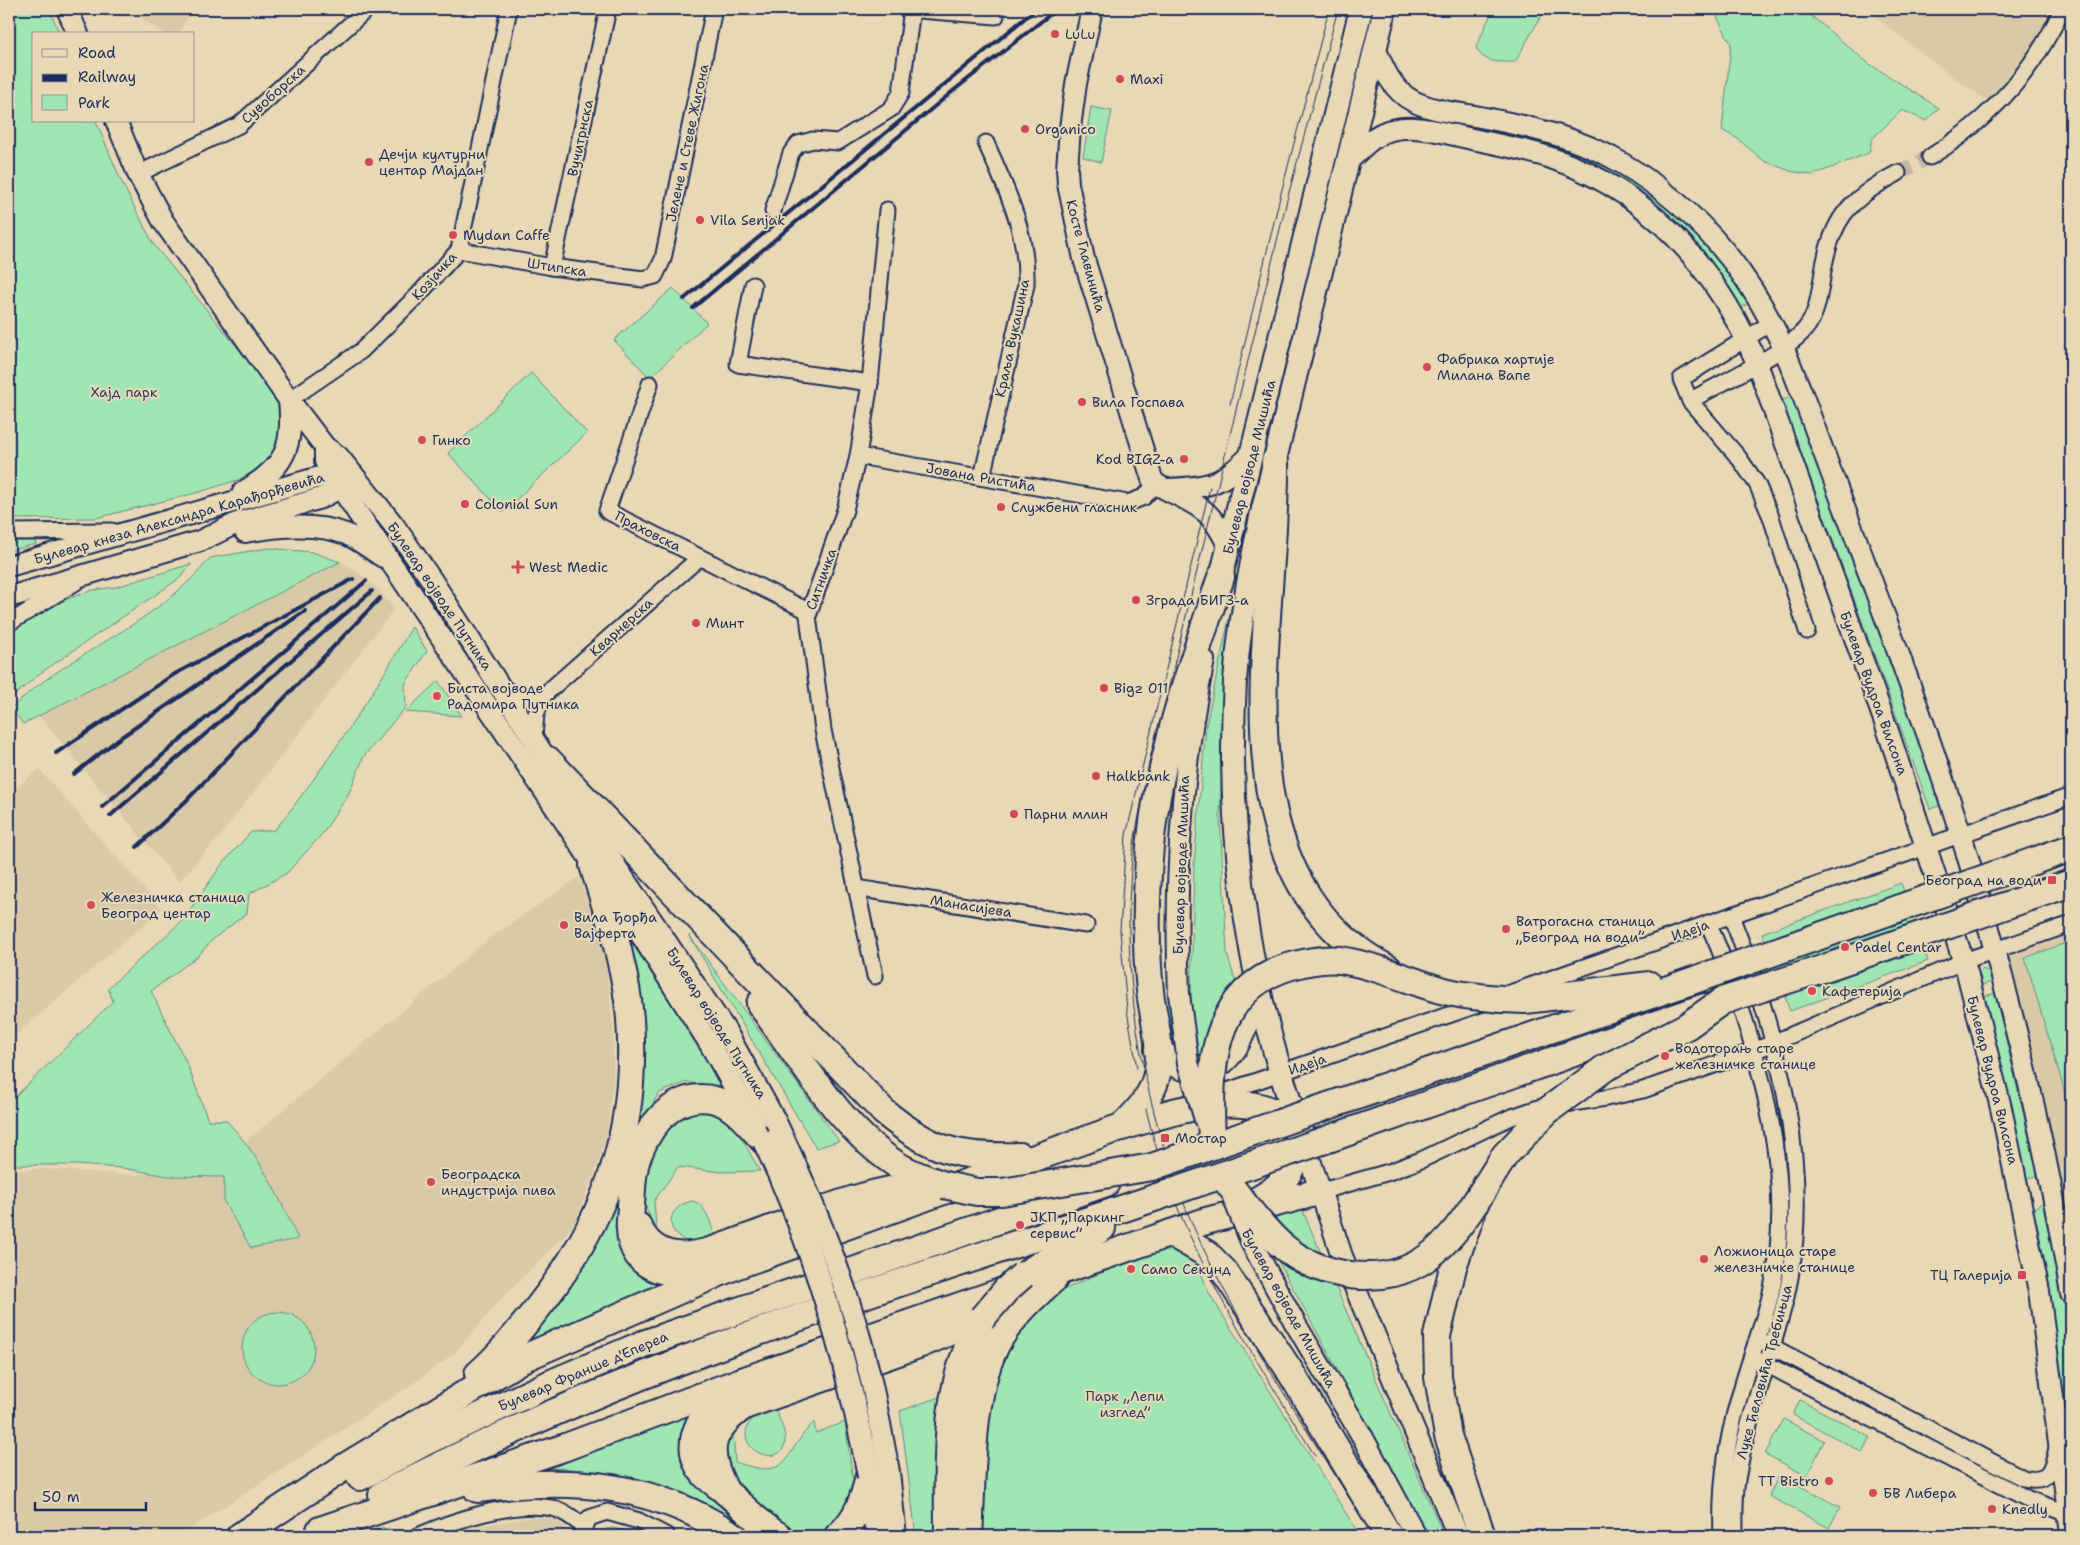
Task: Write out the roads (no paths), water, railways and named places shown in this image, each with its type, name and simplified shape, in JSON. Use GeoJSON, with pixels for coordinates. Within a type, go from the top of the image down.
{"type":"FeatureCollection","features":[{"type":"Feature","properties":{"kind":"highway"},"geometry":{"type":"LineString","coordinates":[[1263,458],[1275,517],[1267,613],[1264,696],[1265,742],[1270,794],[1278,832],[1293,872],[1315,906],[1343,938],[1363,954],[1402,975],[1431,987],[1470,996],[1525,1000],[1630,986],[1680,985]]}},
{"type":"Feature","properties":{"kind":"highway"},"geometry":{"type":"LineString","coordinates":[[1121,1128],[1142,1106],[1152,1088],[1159,1066],[1150,989],[1147,930],[1148,872],[1154,810],[1170,733],[1221,577]]}},
{"type":"Feature","properties":{"kind":"highway"},"geometry":{"type":"LineString","coordinates":[[548,760],[605,817],[697,917],[859,1087],[884,1112],[908,1132],[922,1141],[962,1154],[986,1157],[1043,1155]]}},
{"type":"Feature","properties":{"kind":"highway"},"geometry":{"type":"LineString","coordinates":[[697,917],[828,1097],[855,1129],[881,1153],[902,1168],[944,1185],[977,1192],[1002,1192],[1152,1167],[2071,848]]}},
{"type":"Feature","properties":{"kind":"highway"},"geometry":{"type":"LineString","coordinates":[[436,1412],[487,1366],[553,1289],[584,1241],[607,1190],[617,1159],[629,1103],[631,1074],[630,1018],[614,933],[593,865]]}},
{"type":"Feature","properties":{"kind":"highway"},"geometry":{"type":"LineString","coordinates":[[948,1536],[948,1430],[955,1386],[965,1350],[982,1318],[1006,1290],[1024,1275],[1157,1197],[1471,1091],[1722,1001],[2071,883]]}},
{"type":"Feature","properties":{"kind":"highway"},"geometry":{"type":"LineString","coordinates":[[1212,1141],[1213,1071],[1217,1043],[1226,1016],[1250,986],[1273,972],[1309,961],[1324,960],[1354,963],[1402,975]]}},
{"type":"Feature","properties":{"kind":"highway"},"geometry":{"type":"LineString","coordinates":[[1158,1050],[1176,1065],[1192,1069],[1207,1069],[1218,1064],[1226,1056],[1240,1034],[1258,986]]}},
{"type":"Feature","properties":{"kind":"highway"},"geometry":{"type":"LineString","coordinates":[[1228,1183],[1265,1229],[1281,1245],[1313,1264],[1346,1275],[1384,1274],[1416,1264],[1444,1244],[1475,1203],[1505,1155],[1547,1111],[1605,1068],[1687,1026],[1722,1001]]}},
{"type":"Feature","properties":{"kind":"highway"},"geometry":{"type":"LineString","coordinates":[[770,1130],[717,1100],[693,1098],[668,1110],[657,1122],[639,1154],[632,1184],[631,1206],[636,1221],[647,1241],[663,1252],[726,1257],[1176,1111],[1230,1104],[1252,1104],[1285,1116],[1299,1128],[1298,1152],[1290,1173],[1270,1192],[1233,1212]]}},
{"type":"Feature","properties":{"kind":"highway","name":"Булевар Франше д'Епереа"},"geometry":{"type":"LineString","coordinates":[[257,1536],[326,1496],[459,1426],[621,1352],[741,1308],[1152,1167]]}},
{"type":"Feature","properties":{"kind":"highway"},"geometry":{"type":"LineString","coordinates":[[240,1536],[346,1466],[524,1358],[726,1257],[870,1196],[918,1186],[944,1185]]}},
{"type":"Feature","properties":{"kind":"highway"},"geometry":{"type":"LineString","coordinates":[[314,1533],[563,1448],[740,1382],[1171,1233],[1233,1212],[1319,1192]]}},
{"type":"Feature","properties":{"kind":"highway","name":"Булевар Франше д'Епереа"},"geometry":{"type":"LineString","coordinates":[[314,1533],[384,1494],[557,1410],[686,1357],[1157,1197]]}},
{"type":"Feature","properties":{"kind":"highway"},"geometry":{"type":"LineString","coordinates":[[1475,1203],[1447,1289],[1437,1345],[1442,1403],[1448,1436],[1461,1480],[1482,1536]]}},
{"type":"Feature","properties":{"kind":"highway"},"geometry":{"type":"LineString","coordinates":[[1171,1233],[1207,1254],[1224,1271],[1288,1368],[1389,1536]]}},
{"type":"Feature","properties":{"kind":"highway"},"geometry":{"type":"LineString","coordinates":[[969,1536],[973,1458],[979,1403],[993,1350],[1015,1316],[1064,1270]]}},
{"type":"Feature","properties":{"kind":"highway"},"geometry":{"type":"LineString","coordinates":[[726,1492],[713,1463],[712,1453],[717,1433],[723,1424],[744,1406],[771,1395],[922,1344],[982,1318]]}},
{"type":"Feature","properties":{"kind":"highway"},"geometry":{"type":"LineString","coordinates":[[740,1382],[709,1408],[696,1429],[696,1453],[701,1469],[754,1518],[779,1536]]}},
{"type":"Feature","properties":{"kind":"highway"},"geometry":{"type":"LineString","coordinates":[[838,1536],[853,1520],[879,1474]]}},
{"type":"Feature","properties":{"kind":"highway"},"geometry":{"type":"LineString","coordinates":[[424,1495],[526,1483],[565,1482],[601,1486],[668,1502],[694,1513],[734,1536]]}},
{"type":"Feature","properties":{"kind":"main road"},"geometry":{"type":"LineString","coordinates":[[67,9],[77,32]]}},
{"type":"Feature","properties":{"kind":"main road","name":"Косте Главинића"},"geometry":{"type":"LineString","coordinates":[[1092,9],[1072,119],[1068,153],[1068,184],[1084,259],[1148,470],[1162,487]]}},
{"type":"Feature","properties":{"kind":"main road","name":"Булевар војводе Мишића"},"geometry":{"type":"LineString","coordinates":[[1361,9],[1263,458],[1244,602],[1234,716],[1233,809],[1258,986],[1280,1073],[1342,1256],[1458,1536]]}},
{"type":"Feature","properties":{"kind":"main road","name":"Булевар војводе Мишића"},"geometry":{"type":"LineString","coordinates":[[1386,9],[1348,160],[1263,458],[1229,548],[1221,577],[1185,768],[1180,820],[1177,915],[1179,994],[1188,1063],[1212,1141],[1228,1183],[1252,1244],[1295,1323],[1362,1436],[1416,1536]]}},
{"type":"Feature","properties":{"kind":"main road"},"geometry":{"type":"LineString","coordinates":[[1376,50],[1389,79],[1414,102],[1518,124],[1565,138],[1618,161],[1663,191],[1706,230],[1727,254],[1771,323],[1803,396],[1961,835],[1995,950],[2024,1060],[2057,1212],[2071,1294]]}},
{"type":"Feature","properties":{"kind":"main road","name":"Булевар војводе Путника"},"geometry":{"type":"LineString","coordinates":[[116,122],[138,174],[163,221],[289,400],[325,446],[338,456],[344,477],[391,562],[711,1046],[770,1130]]}},
{"type":"Feature","properties":{"kind":"main road","name":"Булевар Вудроа Вилсона"},"geometry":{"type":"LineString","coordinates":[[1348,160],[1380,135],[1400,128],[1410,128],[1509,147],[1550,158],[1580,170],[1623,194],[1677,238],[1713,280],[1746,338],[1928,847],[1964,961],[2002,1108],[2025,1214],[2039,1291],[2070,1524]]}},
{"type":"Feature","properties":{"kind":"main road"},"geometry":{"type":"LineString","coordinates":[[225,503],[268,476],[285,454],[292,425],[289,400]]}},
{"type":"Feature","properties":{"kind":"main road"},"geometry":{"type":"LineString","coordinates":[[1162,487],[1193,488],[1218,482],[1263,458]]}},
{"type":"Feature","properties":{"kind":"main road","name":"Булевар војводе Путника"},"geometry":{"type":"LineString","coordinates":[[344,477],[393,524],[534,737],[598,840],[726,1031],[770,1130],[831,1314],[853,1395],[879,1474],[896,1536]]}},
{"type":"Feature","properties":{"kind":"main road","name":"Булевар кнеза Александра Карађорђевића"},"geometry":{"type":"LineString","coordinates":[[9,566],[225,503],[344,477]]}},
{"type":"Feature","properties":{"kind":"main road","name":"Булевар кнеза Александра Карађорђевића"},"geometry":{"type":"LineString","coordinates":[[9,597],[200,541],[237,523],[321,498],[344,477]]}},
{"type":"Feature","properties":{"kind":"main road"},"geometry":{"type":"LineString","coordinates":[[1162,487],[1210,515],[1217,523],[1229,548]]}},
{"type":"Feature","properties":{"kind":"main road"},"geometry":{"type":"LineString","coordinates":[[200,541],[271,528],[331,529],[350,536],[391,562]]}},
{"type":"Feature","properties":{"kind":"main road","name":"Булевар војводе Путника"},"geometry":{"type":"LineString","coordinates":[[877,1536],[879,1474]]}},
{"type":"Feature","properties":{"kind":"street","name":"Сувоборска"},"geometry":{"type":"LineString","coordinates":[[138,174],[239,125],[367,9]]}},
{"type":"Feature","properties":{"kind":"street","name":"Козјачка"},"geometry":{"type":"LineString","coordinates":[[289,400],[360,351],[419,294],[459,250],[509,9]]}},
{"type":"Feature","properties":{"kind":"street","name":"Вучитрнска"},"geometry":{"type":"LineString","coordinates":[[552,268],[608,9]]}},
{"type":"Feature","properties":{"kind":"street","name":"Јелене и Стеве Жигона"},"geometry":{"type":"LineString","coordinates":[[655,276],[663,259],[714,9]]}},
{"type":"Feature","properties":{"kind":"street"},"geometry":{"type":"LineString","coordinates":[[773,211],[794,148],[798,144],[814,140],[838,142],[891,109],[901,93],[910,9],[996,16]]}},
{"type":"Feature","properties":{"kind":"street"},"geometry":{"type":"LineString","coordinates":[[1930,157],[1980,122],[2001,100],[2038,54],[2062,9]]}},
{"type":"Feature","properties":{"kind":"street","name":"Краља Вукашина"},"geometry":{"type":"LineString","coordinates":[[982,478],[1026,285],[1026,269],[1020,225],[986,143]]}},
{"type":"Feature","properties":{"kind":"street"},"geometry":{"type":"LineString","coordinates":[[1690,401],[1783,347],[1801,334],[1813,315],[1820,295],[1828,244],[1838,223],[1861,197],[1874,186],[1898,174]]}},
{"type":"Feature","properties":{"kind":"street","name":"Ситничка"},"geometry":{"type":"LineString","coordinates":[[874,976],[823,730],[808,611],[836,539],[858,456],[870,383],[887,210]]}},
{"type":"Feature","properties":{"kind":"street","name":"Штипска"},"geometry":{"type":"LineString","coordinates":[[459,250],[552,268],[643,279],[655,276]]}},
{"type":"Feature","properties":{"kind":"street"},"geometry":{"type":"LineString","coordinates":[[753,286],[738,364],[870,383]]}},
{"type":"Feature","properties":{"kind":"street"},"geometry":{"type":"LineString","coordinates":[[1771,323],[1681,379],[1690,401],[1739,458],[1757,484],[1771,517],[1807,631]]}},
{"type":"Feature","properties":{"kind":"street","name":"Праховска"},"geometry":{"type":"LineString","coordinates":[[650,384],[607,511],[808,611]]}},
{"type":"Feature","properties":{"kind":"street","name":"Јована Ристића"},"geometry":{"type":"LineString","coordinates":[[858,456],[1128,502],[1144,497],[1162,487]]}},
{"type":"Feature","properties":{"kind":"street"},"geometry":{"type":"LineString","coordinates":[[9,532],[134,530]]}},
{"type":"Feature","properties":{"kind":"street","name":"Кварнерска"},"geometry":{"type":"LineString","coordinates":[[534,737],[536,714],[544,695],[699,558]]}},
{"type":"Feature","properties":{"kind":"street"},"geometry":{"type":"LineString","coordinates":[[9,623],[91,573]]}},
{"type":"Feature","properties":{"kind":"street"},"geometry":{"type":"LineString","coordinates":[[501,687],[512,694],[523,697],[544,695]]}},
{"type":"Feature","properties":{"kind":"street","name":"Идеја"},"geometry":{"type":"LineString","coordinates":[[1176,1111],[2071,796]]}},
{"type":"Feature","properties":{"kind":"street","name":"Манасијева"},"geometry":{"type":"LineString","coordinates":[[856,888],[1086,924]]}},
{"type":"Feature","properties":{"kind":"street","name":"Луке Ћеловића Требињца"},"geometry":{"type":"LineString","coordinates":[[1731,916],[1746,956],[1772,1045],[1786,1103],[1795,1173],[1796,1208],[1793,1251],[1786,1295],[1753,1408],[1739,1466],[1735,1499],[1735,1536]]}},
{"type":"Feature","properties":{"kind":"street","name":"Луке Ћеловића Требињца"},"geometry":{"type":"LineString","coordinates":[[1708,923],[1732,979],[1754,1052],[1774,1134],[1781,1211],[1773,1279],[1758,1339],[1738,1399],[1728,1448],[1721,1503],[1722,1536]]}},
{"type":"Feature","properties":{"kind":"street"},"geometry":{"type":"LineString","coordinates":[[1319,1192],[1389,1172],[1421,1160],[1509,1118],[1538,1108],[1606,1098],[1643,1090],[1754,1052],[1964,961],[2071,924]]}},
{"type":"Feature","properties":{"kind":"street"},"geometry":{"type":"LineString","coordinates":[[1758,1339],[2023,1478],[2036,1480],[2045,1478],[2050,1472],[2060,1439]]}},
{"type":"Feature","properties":{"kind":"street"},"geometry":{"type":"LineString","coordinates":[[1752,1357],[2028,1499],[2070,1524]]}},
{"type":"Feature","properties":{"kind":"street"},"geometry":{"type":"LineString","coordinates":[[418,1536],[479,1515],[536,1507],[556,1510],[573,1518],[583,1532]]}},
{"type":"Feature","properties":{"kind":"street"},"geometry":{"type":"LineString","coordinates":[[583,1532],[588,1518],[607,1512],[639,1521],[667,1536]]}},
{"type":"Feature","properties":{"kind":"tunnel"},"geometry":{"type":"LineString","coordinates":[[1898,173],[1930,157]]}},
{"type":"Feature","properties":{"kind":"tram line"},"geometry":{"type":"LineString","coordinates":[[1230,404],[1280,197],[1329,9]]}},
{"type":"Feature","properties":{"kind":"tram line"},"geometry":{"type":"LineString","coordinates":[[1338,9],[1287,200],[1145,785],[1132,859],[1129,923],[1131,976],[1137,1029],[1147,1082],[1160,1134],[1177,1185],[1197,1234],[1220,1282],[1256,1347],[1373,1536]]}},
{"type":"Feature","properties":{"kind":"tram line"},"geometry":{"type":"LineString","coordinates":[[1137,1068],[1127,1010],[1120,930],[1126,835],[1210,487]]}},
{"type":"Feature","properties":{"kind":"tram line"},"geometry":{"type":"LineString","coordinates":[[1146,1109],[1159,1156],[1175,1202],[1195,1246],[1240,1332],[1315,1456]]}},
{"type":"Feature","properties":{"kind":"railway"},"geometry":{"type":"LineString","coordinates":[[684,299],[1036,9]]}},
{"type":"Feature","properties":{"kind":"railway"},"geometry":{"type":"LineString","coordinates":[[693,308],[953,91],[1057,9]]}},
{"type":"Feature","properties":{"kind":"railway"},"geometry":{"type":"LineString","coordinates":[[56,753],[173,675],[353,579]]}},
{"type":"Feature","properties":{"kind":"railway"},"geometry":{"type":"LineString","coordinates":[[102,807],[366,581]]}},
{"type":"Feature","properties":{"kind":"railway"},"geometry":{"type":"LineString","coordinates":[[110,816],[372,591]]}},
{"type":"Feature","properties":{"kind":"railway"},"geometry":{"type":"LineString","coordinates":[[137,847],[186,801],[380,598]]}},
{"type":"Feature","properties":{"kind":"railway"},"geometry":{"type":"LineString","coordinates":[[74,774],[117,740],[305,611]]}},
{"type":"Feature","properties":{"kind":"place","name":"LuLu"},"geometry":{"type":"Point","coordinates":[1055,34]}},
{"type":"Feature","properties":{"kind":"place","name":"Maxi"},"geometry":{"type":"Point","coordinates":[1120,79]}},
{"type":"Feature","properties":{"kind":"place","name":"Organico"},"geometry":{"type":"Point","coordinates":[1025,129]}},
{"type":"Feature","properties":{"kind":"place","name":"Дечји културни центар Мајдан"},"geometry":{"type":"Point","coordinates":[369,162]}},
{"type":"Feature","properties":{"kind":"place","name":"Vila Senjak"},"geometry":{"type":"Point","coordinates":[700,220]}},
{"type":"Feature","properties":{"kind":"place","name":"Mydan Caffe"},"geometry":{"type":"Point","coordinates":[453,235]}},
{"type":"Feature","properties":{"kind":"place","name":"Фабрика хартије Милана Вапе"},"geometry":{"type":"Point","coordinates":[1427,367]}},
{"type":"Feature","properties":{"kind":"place","name":"Вила Госпава"},"geometry":{"type":"Point","coordinates":[1082,402]}},
{"type":"Feature","properties":{"kind":"place","name":"Гинко"},"geometry":{"type":"Point","coordinates":[422,440]}},
{"type":"Feature","properties":{"kind":"place","name":"Kod BIGZ-a"},"geometry":{"type":"Point","coordinates":[1184,459]}},
{"type":"Feature","properties":{"kind":"place","name":"Colonial Sun"},"geometry":{"type":"Point","coordinates":[465,504]}},
{"type":"Feature","properties":{"kind":"place","name":"Службени гласник"},"geometry":{"type":"Point","coordinates":[1001,507]}},
{"type":"Feature","properties":{"kind":"place","name":"West Medic"},"geometry":{"type":"Point","coordinates":[518,567]}},
{"type":"Feature","properties":{"kind":"place","name":"Зграда БИГЗ-а"},"geometry":{"type":"Point","coordinates":[1136,600]}},
{"type":"Feature","properties":{"kind":"place","name":"Минт"},"geometry":{"type":"Point","coordinates":[696,623]}},
{"type":"Feature","properties":{"kind":"place","name":"Bigz 011"},"geometry":{"type":"Point","coordinates":[1104,688]}},
{"type":"Feature","properties":{"kind":"place","name":"Биста војводе Радомира Путника"},"geometry":{"type":"Point","coordinates":[437,696]}},
{"type":"Feature","properties":{"kind":"place","name":"Halkbank"},"geometry":{"type":"Point","coordinates":[1096,776]}},
{"type":"Feature","properties":{"kind":"place","name":"Парни млин"},"geometry":{"type":"Point","coordinates":[1014,814]}},
{"type":"Feature","properties":{"kind":"place","name":"Београд на води"},"geometry":{"type":"Point","coordinates":[2052,880]}},
{"type":"Feature","properties":{"kind":"place","name":"Железничка станица Београд центар"},"geometry":{"type":"Point","coordinates":[91,905]}},
{"type":"Feature","properties":{"kind":"place","name":"Вила Ђорђа Вајферта"},"geometry":{"type":"Point","coordinates":[564,925]}},
{"type":"Feature","properties":{"kind":"place","name":"Ватрогасна станица „Београд на води”"},"geometry":{"type":"Point","coordinates":[1506,929]}},
{"type":"Feature","properties":{"kind":"place","name":"Padel Centar"},"geometry":{"type":"Point","coordinates":[1845,947]}},
{"type":"Feature","properties":{"kind":"place","name":"Кафетерија"},"geometry":{"type":"Point","coordinates":[1812,991]}},
{"type":"Feature","properties":{"kind":"place","name":"Водоторањ старе железничке станице"},"geometry":{"type":"Point","coordinates":[1665,1056]}},
{"type":"Feature","properties":{"kind":"place","name":"Мостар"},"geometry":{"type":"Point","coordinates":[1165,1138]}},
{"type":"Feature","properties":{"kind":"place","name":"Београдска индустрија пива"},"geometry":{"type":"Point","coordinates":[431,1182]}},
{"type":"Feature","properties":{"kind":"place","name":"ЈКП „Паркинг сервис”"},"geometry":{"type":"Point","coordinates":[1020,1225]}},
{"type":"Feature","properties":{"kind":"place","name":"Ложионица старе железничке станице"},"geometry":{"type":"Point","coordinates":[1704,1259]}},
{"type":"Feature","properties":{"kind":"place","name":"Само Секунд"},"geometry":{"type":"Point","coordinates":[1131,1269]}},
{"type":"Feature","properties":{"kind":"place","name":"ТЦ Галерија"},"geometry":{"type":"Point","coordinates":[2022,1275]}},
{"type":"Feature","properties":{"kind":"place","name":"TT Bistro"},"geometry":{"type":"Point","coordinates":[1829,1481]}},
{"type":"Feature","properties":{"kind":"place","name":"БВ Либера"},"geometry":{"type":"Point","coordinates":[1873,1493]}},
{"type":"Feature","properties":{"kind":"place","name":"Knedly"},"geometry":{"type":"Point","coordinates":[1992,1509]}},
{"type":"Feature","properties":{"kind":"park label","name":"Хајд парк"},"geometry":{"type":"Point","coordinates":[124,392]}},
{"type":"Feature","properties":{"kind":"park label","name":"Парк „Лепи изглед”"},"geometry":{"type":"Point","coordinates":[1125,1404]}}]}
